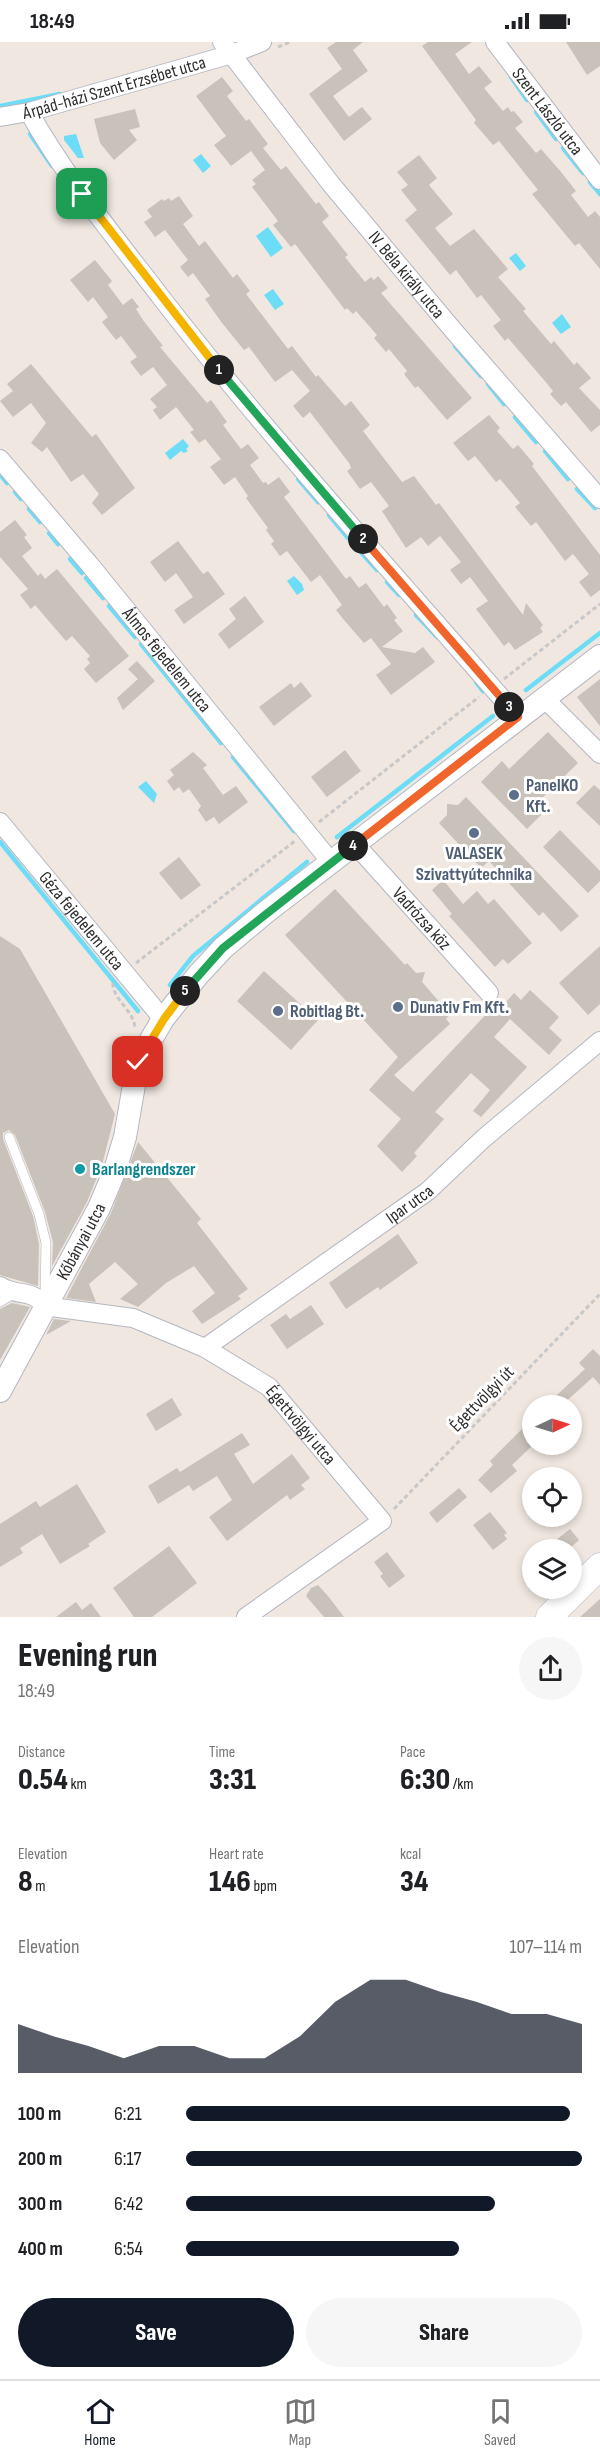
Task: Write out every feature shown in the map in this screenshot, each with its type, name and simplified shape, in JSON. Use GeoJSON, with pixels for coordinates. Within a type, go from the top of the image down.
{"type":"FeatureCollection","features":[{"type":"Feature","properties":{"kind":"main road"},"geometry":{"type":"LineString","coordinates":[[549,1617],[600,1566]]}},
{"type":"Feature","properties":{"kind":"street","name":"Árpád-házi Szent Erzsébet utca"},"geometry":{"type":"LineString","coordinates":[[0,117],[29,112],[227,48],[262,42]]}},
{"type":"Feature","properties":{"kind":"street","name":"Szent László utca"},"geometry":{"type":"LineString","coordinates":[[495,42],[600,180]]}},
{"type":"Feature","properties":{"kind":"street","name":"IV. Béla király utca"},"geometry":{"type":"LineString","coordinates":[[227,48],[331,184],[453,330],[600,499]]}},
{"type":"Feature","properties":{"kind":"street"},"geometry":{"type":"LineString","coordinates":[[29,112],[88,203],[191,336],[302,469],[518,717]]}},
{"type":"Feature","properties":{"kind":"street","name":"Álmos fejedelem utca"},"geometry":{"type":"LineString","coordinates":[[0,459],[88,563],[331,861]]}},
{"type":"Feature","properties":{"kind":"street","name":"Kőbányai utca"},"geometry":{"type":"LineString","coordinates":[[0,1391],[99,1208],[115,1170],[125,1137],[138,1062],[164,1019],[223,948],[331,861],[600,656]]}},
{"type":"Feature","properties":{"kind":"street"},"geometry":{"type":"LineString","coordinates":[[545,699],[600,754]]}},
{"type":"Feature","properties":{"kind":"street","name":"Géza fejedelem utca"},"geometry":{"type":"LineString","coordinates":[[0,822],[164,1019]]}},
{"type":"Feature","properties":{"kind":"street","name":"Vadrózsa köz"},"geometry":{"type":"LineString","coordinates":[[355,844],[489,993]]}},
{"type":"Feature","properties":{"kind":"street","name":"Ipar utca"},"geometry":{"type":"LineString","coordinates":[[205,1348],[428,1191],[484,1138],[600,1041]]}},
{"type":"Feature","properties":{"kind":"street","name":"Égettvölgyi utca"},"geometry":{"type":"LineString","coordinates":[[5,1294],[32,1294],[38,1297],[44,1306],[133,1318],[205,1348],[269,1387],[382,1521]]}},
{"type":"Feature","properties":{"kind":"street"},"geometry":{"type":"LineString","coordinates":[[246,1617],[382,1521]]}},
{"type":"Feature","properties":{"kind":"lane"},"geometry":{"type":"LineString","coordinates":[[9,1137],[36,1205],[46,1243],[44,1306]]}},
{"type":"Feature","properties":{"kind":"path","name":"Égettvölgyi út"},"geometry":{"type":"LineString","coordinates":[[382,1521],[600,1294]]}},
{"type":"Feature","properties":{"kind":"water"},"geometry":{"type":"Polygon","coordinates":[[[76,134],[84,158],[78,158],[64,140],[64,136],[76,134]]]}},
{"type":"Feature","properties":{"kind":"water"},"geometry":{"type":"Polygon","coordinates":[[[201,154],[211,166],[203,173],[193,160],[201,154]]]}},
{"type":"Feature","properties":{"kind":"water"},"geometry":{"type":"Polygon","coordinates":[[[268,227],[283,248],[271,257],[256,236],[268,227]]]}},
{"type":"Feature","properties":{"kind":"water"},"geometry":{"type":"Polygon","coordinates":[[[516,253],[526,266],[520,271],[509,258],[516,253]]]}},
{"type":"Feature","properties":{"kind":"water"},"geometry":{"type":"Polygon","coordinates":[[[273,289],[284,304],[275,310],[264,295],[273,289]]]}},
{"type":"Feature","properties":{"kind":"water"},"geometry":{"type":"Polygon","coordinates":[[[562,314],[571,327],[561,334],[552,323],[562,314]]]}},
{"type":"Feature","properties":{"kind":"water"},"geometry":{"type":"Polygon","coordinates":[[[183,439],[189,446],[186,449],[188,451],[184,453],[181,451],[170,460],[165,453],[183,439]]]}},
{"type":"Feature","properties":{"kind":"water"},"geometry":{"type":"Polygon","coordinates":[[[294,576],[302,584],[304,590],[297,595],[287,581],[294,576]]]}},
{"type":"Feature","properties":{"kind":"water"},"geometry":{"type":"Polygon","coordinates":[[[146,781],[157,794],[154,803],[138,787],[146,781]]]}},
{"type":"Feature","properties":{"kind":"building"},"geometry":{"type":"Polygon","coordinates":[[[336,42],[363,42],[353,50],[368,71],[333,96],[349,117],[362,107],[372,119],[344,141],[309,94],[342,69],[327,48],[336,42]]]}},
{"type":"Feature","properties":{"kind":"building"},"geometry":{"type":"Polygon","coordinates":[[[428,42],[472,42],[455,54],[469,74],[479,66],[492,82],[484,88],[503,111],[508,107],[523,122],[515,128],[536,153],[541,149],[561,172],[576,191],[571,195],[588,217],[595,211],[600,217],[600,269],[579,243],[575,246],[532,194],[538,190],[499,141],[493,145],[474,123],[476,120],[422,46],[428,42]]]}},
{"type":"Feature","properties":{"kind":"building"},"geometry":{"type":"Polygon","coordinates":[[[566,42],[600,42],[600,66],[587,75],[566,42]]]}},
{"type":"Feature","properties":{"kind":"building"},"geometry":{"type":"Polygon","coordinates":[[[222,77],[233,91],[227,96],[268,144],[263,148],[281,170],[286,166],[316,204],[319,202],[329,216],[322,222],[348,255],[345,257],[365,282],[371,277],[374,280],[378,276],[388,288],[381,293],[472,398],[447,420],[418,386],[415,388],[404,374],[407,371],[389,349],[386,352],[374,338],[377,335],[356,311],[353,314],[347,308],[345,310],[295,244],[291,247],[273,225],[278,221],[252,187],[256,184],[252,180],[265,170],[251,151],[231,166],[214,145],[226,136],[196,96],[222,77]]]}},
{"type":"Feature","properties":{"kind":"building"},"geometry":{"type":"Polygon","coordinates":[[[135,109],[140,127],[129,130],[137,140],[114,160],[100,143],[94,119],[135,109]]]}},
{"type":"Feature","properties":{"kind":"building"},"geometry":{"type":"Polygon","coordinates":[[[419,155],[437,178],[429,185],[453,214],[435,228],[450,246],[474,229],[508,269],[498,277],[526,309],[523,311],[551,344],[554,341],[574,365],[577,362],[591,378],[579,388],[600,410],[600,425],[591,432],[566,402],[561,406],[550,394],[553,391],[508,338],[505,341],[493,326],[501,320],[481,295],[477,298],[456,270],[450,275],[405,220],[417,210],[401,190],[408,185],[397,172],[419,155]]]}},
{"type":"Feature","properties":{"kind":"building"},"geometry":{"type":"Polygon","coordinates":[[[179,196],[193,216],[183,224],[199,246],[205,241],[233,278],[237,274],[250,291],[246,294],[288,349],[292,346],[316,377],[318,375],[345,406],[351,401],[370,425],[363,431],[402,482],[414,476],[436,505],[439,503],[523,615],[526,603],[543,625],[540,628],[543,632],[515,650],[509,642],[504,646],[476,609],[488,601],[470,577],[461,584],[450,570],[461,562],[440,536],[428,546],[421,537],[406,548],[382,511],[389,506],[371,482],[360,489],[347,471],[351,468],[349,463],[310,412],[303,418],[293,406],[310,391],[292,370],[275,382],[249,347],[244,350],[222,323],[205,299],[210,296],[193,273],[188,277],[180,267],[188,260],[165,230],[155,237],[144,222],[152,217],[147,210],[162,199],[164,201],[169,198],[171,201],[179,196]]]}},
{"type":"Feature","properties":{"kind":"building"},"geometry":{"type":"Polygon","coordinates":[[[95,260],[112,281],[108,285],[123,305],[132,298],[139,307],[136,309],[143,320],[163,346],[160,347],[207,403],[211,400],[227,422],[223,425],[241,449],[248,444],[259,458],[250,465],[263,483],[266,482],[268,485],[279,477],[290,492],[284,497],[346,579],[350,576],[359,588],[366,583],[384,607],[387,604],[397,618],[394,620],[403,631],[382,647],[415,653],[423,647],[435,662],[391,695],[376,675],[391,664],[371,638],[364,643],[336,610],[342,605],[320,575],[311,582],[287,551],[280,556],[271,544],[274,541],[266,530],[268,528],[246,498],[248,496],[235,477],[224,485],[210,467],[221,459],[205,439],[199,443],[190,432],[194,430],[176,407],[160,420],[153,410],[157,407],[150,399],[167,385],[153,367],[141,376],[130,362],[137,357],[121,336],[116,340],[102,322],[108,317],[93,297],[88,302],[70,280],[95,260]]]}},
{"type":"Feature","properties":{"kind":"building"},"geometry":{"type":"Polygon","coordinates":[[[31,364],[92,437],[96,434],[135,488],[102,515],[92,503],[99,494],[83,474],[71,482],[47,447],[42,452],[31,443],[46,423],[31,403],[13,417],[0,401],[13,391],[7,384],[31,364]]]}},
{"type":"Feature","properties":{"kind":"building"},"geometry":{"type":"Polygon","coordinates":[[[489,415],[500,428],[497,431],[513,449],[518,445],[534,464],[532,466],[600,555],[600,590],[591,597],[579,582],[589,574],[573,554],[565,561],[536,522],[531,526],[515,507],[520,503],[500,479],[496,482],[475,456],[468,461],[453,443],[489,415]]]}},
{"type":"Feature","properties":{"kind":"building"},"geometry":{"type":"Polygon","coordinates":[[[15,520],[27,535],[24,537],[32,548],[22,556],[38,576],[41,573],[45,579],[57,569],[129,656],[96,683],[84,669],[90,663],[87,659],[90,656],[72,636],[66,641],[35,605],[31,609],[20,595],[28,589],[0,557],[0,532],[15,520]]]}},
{"type":"Feature","properties":{"kind":"building"},"geometry":{"type":"Polygon","coordinates":[[[178,541],[203,574],[208,571],[225,594],[184,624],[174,610],[193,597],[176,573],[165,582],[150,562],[178,541]]]}},
{"type":"Feature","properties":{"kind":"building"},"geometry":{"type":"Polygon","coordinates":[[[245,596],[264,622],[229,649],[218,634],[236,619],[229,609],[245,596]]]}},
{"type":"Feature","properties":{"kind":"building"},"geometry":{"type":"Polygon","coordinates":[[[137,661],[155,681],[123,710],[117,698],[138,679],[128,669],[137,661]]]}},
{"type":"Feature","properties":{"kind":"building"},"geometry":{"type":"Polygon","coordinates":[[[600,679],[600,726],[577,697],[600,679]]]}},
{"type":"Feature","properties":{"kind":"building"},"geometry":{"type":"Polygon","coordinates":[[[301,682],[312,696],[274,726],[259,707],[291,683],[294,688],[301,682]]]}},
{"type":"Feature","properties":{"kind":"building"},"geometry":{"type":"Polygon","coordinates":[[[548,732],[578,763],[540,800],[548,808],[527,829],[481,782],[502,761],[509,769],[548,732]]]}},
{"type":"Feature","properties":{"kind":"building"},"geometry":{"type":"Polygon","coordinates":[[[345,750],[361,771],[327,797],[311,777],[345,750]]]}},
{"type":"Feature","properties":{"kind":"building"},"geometry":{"type":"Polygon","coordinates":[[[193,752],[207,765],[203,768],[223,795],[236,786],[248,802],[219,824],[214,817],[206,822],[198,810],[201,806],[189,789],[183,793],[179,787],[174,791],[167,781],[174,775],[170,770],[193,752]]]}},
{"type":"Feature","properties":{"kind":"building"},"geometry":{"type":"Polygon","coordinates":[[[594,785],[600,790],[600,826],[576,803],[594,785]]]}},
{"type":"Feature","properties":{"kind":"building"},"geometry":{"type":"Polygon","coordinates":[[[466,797],[579,916],[561,932],[543,912],[539,916],[489,861],[481,868],[439,823],[447,815],[447,804],[458,805],[466,797]]]}},
{"type":"Feature","properties":{"kind":"building"},"geometry":{"type":"Polygon","coordinates":[[[560,830],[600,871],[600,881],[588,893],[543,847],[560,830]]]}},
{"type":"Feature","properties":{"kind":"building"},"geometry":{"type":"Polygon","coordinates":[[[179,857],[201,885],[181,900],[159,873],[179,857]]]}},
{"type":"Feature","properties":{"kind":"building"},"geometry":{"type":"Polygon","coordinates":[[[443,880],[463,904],[477,891],[488,904],[494,899],[532,943],[508,964],[503,959],[495,967],[449,916],[452,914],[432,890],[443,880]]]}},
{"type":"Feature","properties":{"kind":"building"},"geometry":{"type":"Polygon","coordinates":[[[335,889],[405,965],[407,963],[416,973],[425,972],[422,982],[450,1014],[446,1019],[450,1024],[394,1075],[413,1092],[492,1008],[497,1012],[514,993],[521,1000],[530,990],[559,1017],[549,1028],[562,1040],[549,1055],[510,1019],[494,1037],[527,1067],[481,1117],[473,1111],[490,1090],[471,1073],[435,1112],[444,1119],[414,1153],[417,1156],[402,1172],[377,1146],[401,1119],[369,1090],[398,1057],[285,935],[335,889]]]}},
{"type":"Feature","properties":{"kind":"building"},"geometry":{"type":"Polygon","coordinates":[[[0,936],[20,949],[115,1114],[102,1165],[87,1202],[52,1266],[53,1242],[45,1212],[15,1135],[9,1130],[3,1133],[3,1139],[33,1216],[39,1244],[38,1286],[0,1275],[0,936]]]}},
{"type":"Feature","properties":{"kind":"building"},"geometry":{"type":"Polygon","coordinates":[[[600,946],[600,1004],[588,1015],[559,983],[600,946]]]}},
{"type":"Feature","properties":{"kind":"building","name":"Robitlag Bt."},"geometry":{"type":"Polygon","coordinates":[[[264,971],[318,1020],[291,1050],[237,1001],[264,971]]]}},
{"type":"Feature","properties":{"kind":"building"},"geometry":{"type":"Polygon","coordinates":[[[138,1142],[201,1219],[197,1223],[248,1289],[238,1296],[241,1299],[202,1324],[192,1311],[215,1293],[194,1266],[166,1283],[138,1307],[120,1299],[138,1284],[115,1262],[89,1284],[96,1302],[66,1298],[111,1213],[138,1142]]]}},
{"type":"Feature","properties":{"kind":"building"},"geometry":{"type":"Polygon","coordinates":[[[398,1234],[418,1263],[380,1290],[378,1287],[346,1309],[329,1283],[398,1234]]]}},
{"type":"Feature","properties":{"kind":"building"},"geometry":{"type":"Polygon","coordinates":[[[12,1303],[30,1307],[0,1360],[0,1309],[12,1303]]]}},
{"type":"Feature","properties":{"kind":"building"},"geometry":{"type":"Polygon","coordinates":[[[311,1305],[324,1324],[287,1349],[270,1325],[286,1314],[290,1319],[311,1305]]]}},
{"type":"Feature","properties":{"kind":"building"},"geometry":{"type":"Polygon","coordinates":[[[54,1319],[71,1321],[46,1335],[54,1319]]]}},
{"type":"Feature","properties":{"kind":"building"},"geometry":{"type":"Polygon","coordinates":[[[593,1349],[600,1356],[600,1385],[593,1377],[573,1395],[557,1395],[585,1369],[579,1363],[593,1349]]]}},
{"type":"Feature","properties":{"kind":"building"},"geometry":{"type":"Polygon","coordinates":[[[172,1398],[182,1415],[156,1431],[146,1414],[172,1398]]]}},
{"type":"Feature","properties":{"kind":"building"},"geometry":{"type":"Polygon","coordinates":[[[522,1429],[523,1455],[512,1465],[517,1471],[491,1493],[478,1480],[493,1465],[490,1461],[522,1429]]]}},
{"type":"Feature","properties":{"kind":"building"},"geometry":{"type":"Polygon","coordinates":[[[242,1433],[250,1445],[234,1454],[253,1484],[292,1454],[310,1478],[301,1485],[305,1489],[290,1500],[287,1495],[227,1541],[209,1517],[232,1500],[217,1476],[193,1491],[189,1485],[158,1504],[148,1486],[177,1468],[180,1472],[242,1433]]]}},
{"type":"Feature","properties":{"kind":"building"},"geometry":{"type":"Polygon","coordinates":[[[77,1484],[106,1532],[88,1544],[90,1546],[60,1564],[42,1534],[20,1548],[23,1553],[0,1567],[0,1524],[36,1501],[40,1507],[77,1484]]]}},
{"type":"Feature","properties":{"kind":"building"},"geometry":{"type":"Polygon","coordinates":[[[459,1488],[467,1497],[437,1523],[429,1513],[459,1488]]]}},
{"type":"Feature","properties":{"kind":"building"},"geometry":{"type":"Polygon","coordinates":[[[490,1512],[507,1533],[504,1535],[507,1539],[493,1550],[473,1525],[490,1512]]]}},
{"type":"Feature","properties":{"kind":"building"},"geometry":{"type":"Polygon","coordinates":[[[570,1529],[578,1539],[557,1539],[570,1529]]]}},
{"type":"Feature","properties":{"kind":"building"},"geometry":{"type":"Polygon","coordinates":[[[169,1546],[197,1583],[152,1617],[134,1617],[113,1588],[169,1546]]]}},
{"type":"Feature","properties":{"kind":"building"},"geometry":{"type":"Polygon","coordinates":[[[387,1552],[405,1576],[389,1588],[374,1562],[387,1552]]]}},
{"type":"Feature","properties":{"kind":"building"},"geometry":{"type":"Polygon","coordinates":[[[318,1585],[344,1617],[324,1617],[306,1596],[311,1588],[318,1585]]]}},
{"type":"Feature","properties":{"kind":"building"},"geometry":{"type":"Polygon","coordinates":[[[600,1599],[600,1617],[580,1617],[600,1599]]]}},
{"type":"Feature","properties":{"kind":"building"},"geometry":{"type":"Polygon","coordinates":[[[76,1602],[82,1610],[91,1603],[101,1617],[56,1617],[76,1602]]]}},
{"type":"Feature","properties":{"kind":"waterway"},"geometry":{"type":"LineString","coordinates":[[511,77],[527,100]]}},
{"type":"Feature","properties":{"kind":"waterway"},"geometry":{"type":"LineString","coordinates":[[0,106],[60,94]]}},
{"type":"Feature","properties":{"kind":"waterway"},"geometry":{"type":"LineString","coordinates":[[536,112],[556,139]]}},
{"type":"Feature","properties":{"kind":"waterway"},"geometry":{"type":"LineString","coordinates":[[30,134],[52,166]]}},
{"type":"Feature","properties":{"kind":"waterway"},"geometry":{"type":"LineString","coordinates":[[563,148],[583,173]]}},
{"type":"Feature","properties":{"kind":"waterway"},"geometry":{"type":"LineString","coordinates":[[590,182],[600,194]]}},
{"type":"Feature","properties":{"kind":"waterway"},"geometry":{"type":"LineString","coordinates":[[455,346],[481,376]]}},
{"type":"Feature","properties":{"kind":"waterway"},"geometry":{"type":"LineString","coordinates":[[488,384],[504,404]]}},
{"type":"Feature","properties":{"kind":"waterway"},"geometry":{"type":"LineString","coordinates":[[515,417],[536,442]]}},
{"type":"Feature","properties":{"kind":"waterway"},"geometry":{"type":"LineString","coordinates":[[545,451],[568,479]]}},
{"type":"Feature","properties":{"kind":"waterway"},"geometry":{"type":"LineString","coordinates":[[0,474],[7,483]]}},
{"type":"Feature","properties":{"kind":"waterway"},"geometry":{"type":"LineString","coordinates":[[298,479],[318,502]]}},
{"type":"Feature","properties":{"kind":"waterway"},"geometry":{"type":"LineString","coordinates":[[577,489],[595,508]]}},
{"type":"Feature","properties":{"kind":"waterway"},"geometry":{"type":"LineString","coordinates":[[15,492],[21,499]]}},
{"type":"Feature","properties":{"kind":"waterway"},"geometry":{"type":"LineString","coordinates":[[29,509],[40,522]]}},
{"type":"Feature","properties":{"kind":"waterway"},"geometry":{"type":"LineString","coordinates":[[329,515],[348,538]]}},
{"type":"Feature","properties":{"kind":"waterway"},"geometry":{"type":"LineString","coordinates":[[49,533],[58,544]]}},
{"type":"Feature","properties":{"kind":"waterway"},"geometry":{"type":"LineString","coordinates":[[359,550],[377,570]]}},
{"type":"Feature","properties":{"kind":"waterway"},"geometry":{"type":"LineString","coordinates":[[70,559],[82,573]]}},
{"type":"Feature","properties":{"kind":"waterway"},"geometry":{"type":"LineString","coordinates":[[86,578],[103,598]]}},
{"type":"Feature","properties":{"kind":"waterway"},"geometry":{"type":"LineString","coordinates":[[387,582],[399,595]]}},
{"type":"Feature","properties":{"kind":"waterway"},"geometry":{"type":"LineString","coordinates":[[109,606],[135,637]]}},
{"type":"Feature","properties":{"kind":"waterway"},"geometry":{"type":"LineString","coordinates":[[416,615],[437,637]]}},
{"type":"Feature","properties":{"kind":"waterway"},"geometry":{"type":"LineString","coordinates":[[526,690],[600,633]]}},
{"type":"Feature","properties":{"kind":"waterway"},"geometry":{"type":"LineString","coordinates":[[141,644],[221,743]]}},
{"type":"Feature","properties":{"kind":"waterway"},"geometry":{"type":"LineString","coordinates":[[476,682],[483,691]]}},
{"type":"Feature","properties":{"kind":"waterway"},"geometry":{"type":"LineString","coordinates":[[337,837],[493,716]]}},
{"type":"Feature","properties":{"kind":"waterway"},"geometry":{"type":"LineString","coordinates":[[233,757],[294,831]]}},
{"type":"Feature","properties":{"kind":"waterway"},"geometry":{"type":"LineString","coordinates":[[0,842],[138,1011]]}},
{"type":"Feature","properties":{"kind":"waterway"},"geometry":{"type":"LineString","coordinates":[[170,985],[193,956],[307,862]]}},
{"type":"Feature","properties":{"kind":"place","name":"PanelKO Kft."},"geometry":{"type":"Point","coordinates":[514,795]}},
{"type":"Feature","properties":{"kind":"place","name":"VALASEK Szivattyútechnika"},"geometry":{"type":"Point","coordinates":[474,833]}},
{"type":"Feature","properties":{"kind":"place","name":"Dunativ Fm Kft."},"geometry":{"type":"Point","coordinates":[398,1007]}},
{"type":"Feature","properties":{"kind":"place","name":"Robitlag Bt."},"geometry":{"type":"Point","coordinates":[278,1011]}},
{"type":"Feature","properties":{"kind":"place","name":"Barlangrendszer"},"geometry":{"type":"Point","coordinates":[80,1169]}},
{"type":"Feature","properties":{"kind":"route"},"geometry":{"type":"LineString","coordinates":[[82,194],[191,336],[302,469],[518,717],[331,861],[223,948],[198,975],[164,1019],[138,1062]]}}]}
